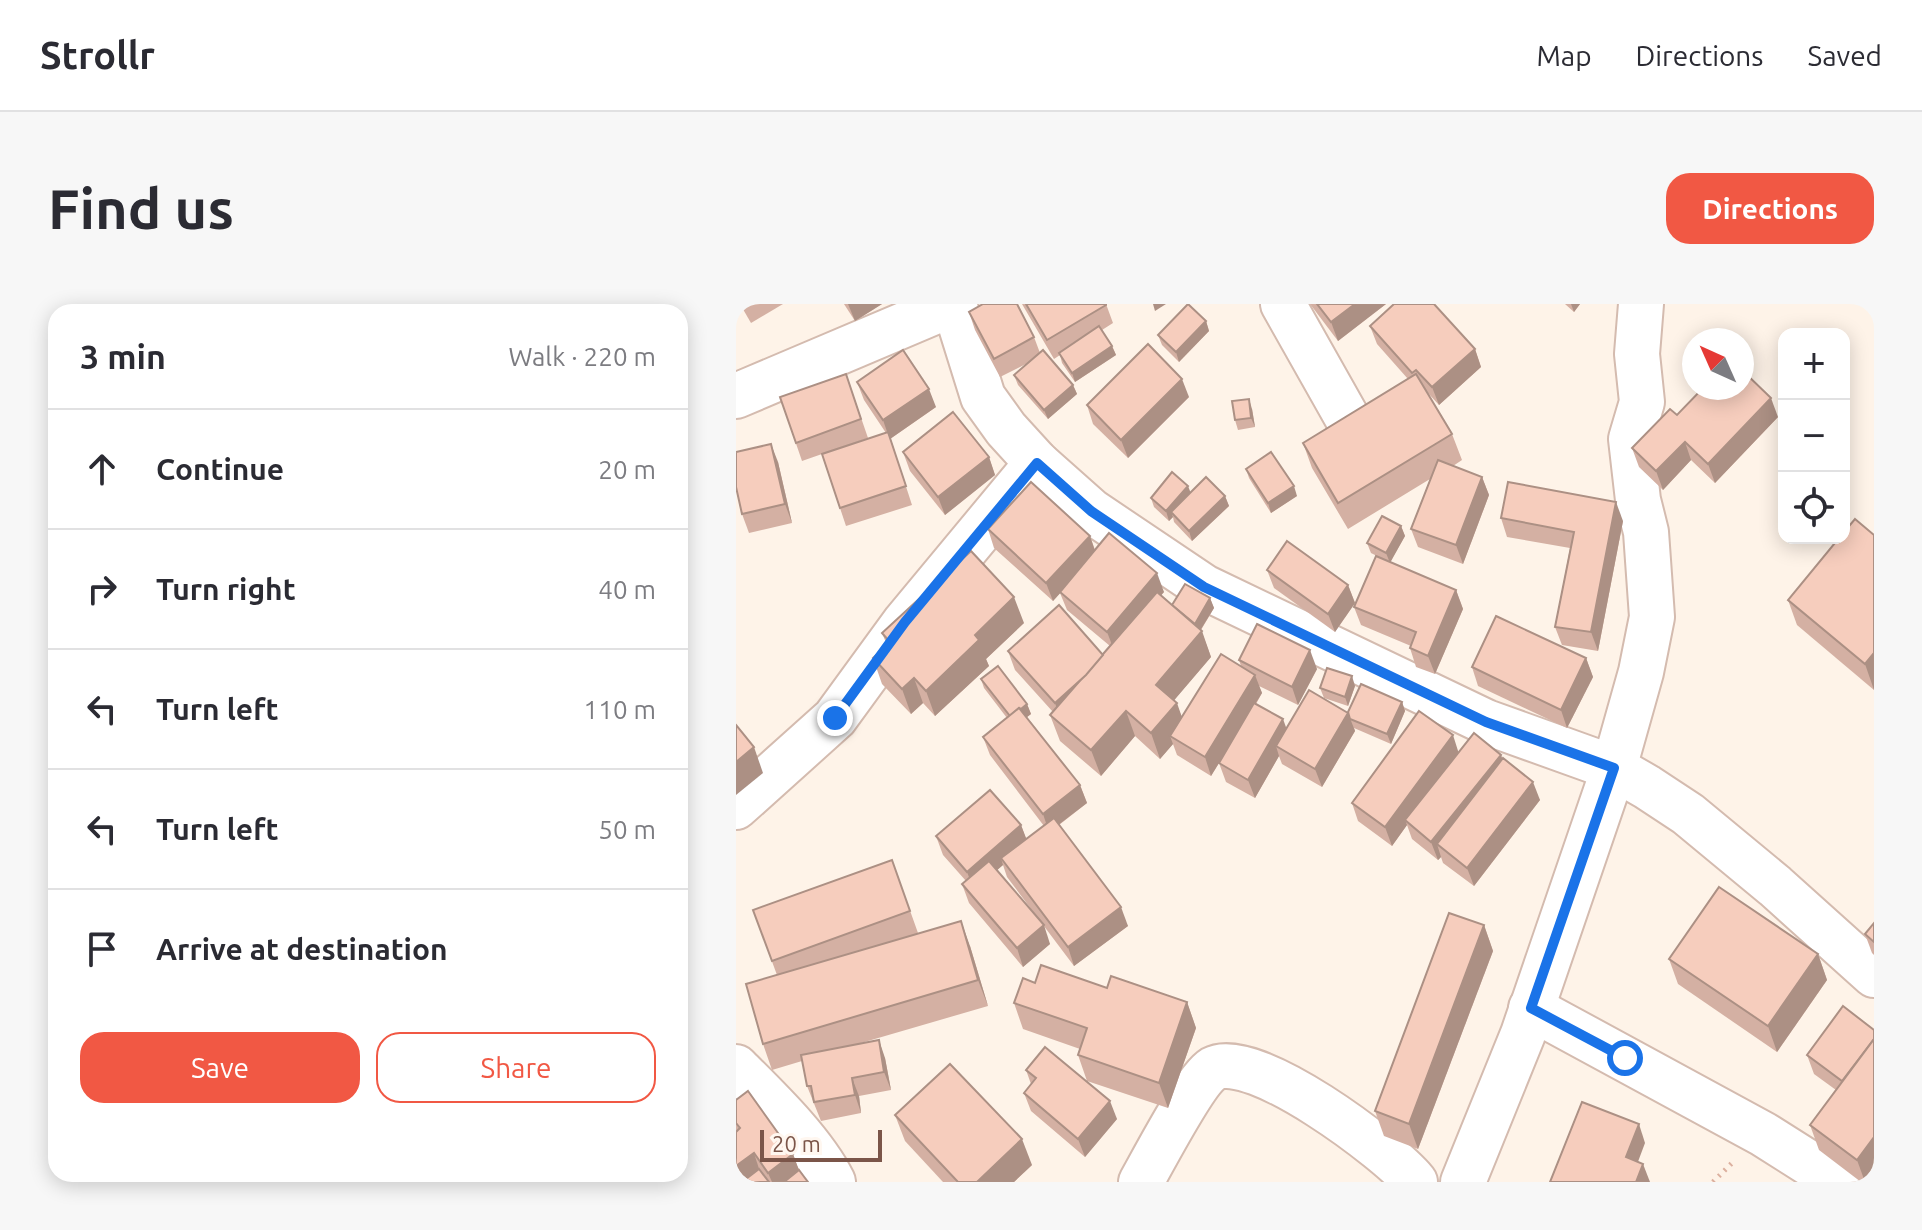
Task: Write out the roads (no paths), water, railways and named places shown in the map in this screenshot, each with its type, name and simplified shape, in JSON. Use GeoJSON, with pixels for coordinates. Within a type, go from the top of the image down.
{"type":"FeatureCollection","features":[{"type":"Feature","properties":{"kind":"street"},"geometry":{"type":"LineString","coordinates":[[736,396],[954,304],[983,397],[1006,429],[1037,463],[1091,511],[1204,587],[1486,722],[1614,768],[1688,814],[1775,886],[1874,975]]}},
{"type":"Feature","properties":{"kind":"street"},"geometry":{"type":"LineString","coordinates":[[1283,304],[1349,421]]}},
{"type":"Feature","properties":{"kind":"street"},"geometry":{"type":"LineString","coordinates":[[1463,1182],[1531,1008],[1614,768],[1641,672],[1652,617],[1646,532],[1638,500],[1631,439],[1642,402],[1637,354],[1641,304]]}},
{"type":"Feature","properties":{"kind":"street"},"geometry":{"type":"LineString","coordinates":[[736,807],[835,718],[905,622],[1037,463]]}},
{"type":"Feature","properties":{"kind":"street"},"geometry":{"type":"LineString","coordinates":[[1531,1008],[1763,1134],[1839,1182]]}},
{"type":"Feature","properties":{"kind":"street"},"geometry":{"type":"LineString","coordinates":[[1141,1182],[1197,1087],[1211,1071],[1223,1065],[1267,1075],[1331,1113],[1374,1142],[1415,1182]]}},
{"type":"Feature","properties":{"kind":"street"},"geometry":{"type":"LineString","coordinates":[[736,1067],[765,1095],[825,1167],[833,1182]]}}]}
